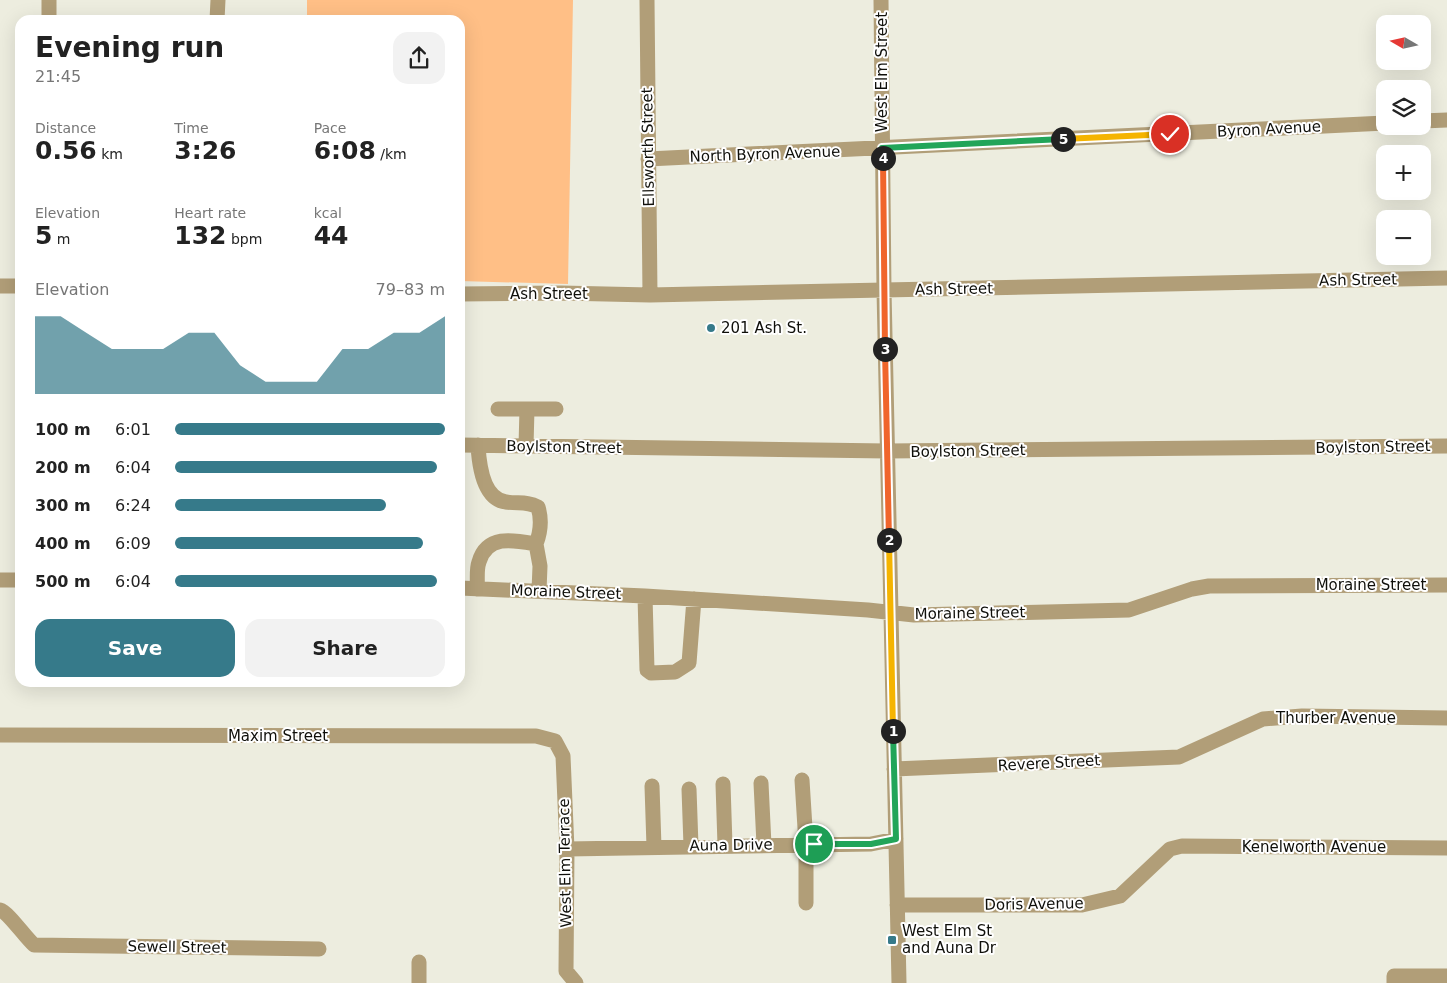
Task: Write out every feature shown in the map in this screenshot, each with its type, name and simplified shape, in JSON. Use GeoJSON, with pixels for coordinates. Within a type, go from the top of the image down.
{"type":"FeatureCollection","features":[{"type":"Feature","properties":{"kind":"street"},"geometry":{"type":"LineString","coordinates":[[49,0],[49,15]]}},
{"type":"Feature","properties":{"kind":"street"},"geometry":{"type":"LineString","coordinates":[[217,15],[218,0]]}},
{"type":"Feature","properties":{"kind":"street","name":"Ellsworth Street"},"geometry":{"type":"LineString","coordinates":[[647,0],[650,295]]}},
{"type":"Feature","properties":{"kind":"street","name":"West Elm Street"},"geometry":{"type":"LineString","coordinates":[[881,0],[884,290],[899,983]]}},
{"type":"Feature","properties":{"kind":"street"},"geometry":{"type":"LineString","coordinates":[[1431,121],[1447,120]]}},
{"type":"Feature","properties":{"kind":"street","name":"Byron Avenue"},"geometry":{"type":"LineString","coordinates":[[882,148],[1376,123]]}},
{"type":"Feature","properties":{"kind":"street","name":"North Byron Avenue"},"geometry":{"type":"LineString","coordinates":[[648,159],[882,148]]}},
{"type":"Feature","properties":{"kind":"street","name":"Ash Street"},"geometry":{"type":"LineString","coordinates":[[465,294],[650,295],[1447,278]]}},
{"type":"Feature","properties":{"kind":"street"},"geometry":{"type":"LineString","coordinates":[[0,286],[15,286]]}},
{"type":"Feature","properties":{"kind":"street"},"geometry":{"type":"LineString","coordinates":[[498,409],[556,410]]}},
{"type":"Feature","properties":{"kind":"street"},"geometry":{"type":"LineString","coordinates":[[526,446],[527,409]]}},
{"type":"Feature","properties":{"kind":"street","name":"Boylston Street"},"geometry":{"type":"LineString","coordinates":[[465,445],[887,452],[1447,446]]}},
{"type":"Feature","properties":{"kind":"street"},"geometry":{"type":"LineString","coordinates":[[478,445],[482,476],[492,495],[504,502],[531,503],[538,506],[541,517],[540,532],[536,544],[540,566],[539,591]]}},
{"type":"Feature","properties":{"kind":"street"},"geometry":{"type":"LineString","coordinates":[[477,589],[478,562],[484,550],[496,541],[510,540],[536,544]]}},
{"type":"Feature","properties":{"kind":"street"},"geometry":{"type":"LineString","coordinates":[[0,580],[15,580]]}},
{"type":"Feature","properties":{"kind":"street","name":"Moraine Street"},"geometry":{"type":"LineString","coordinates":[[465,588],[645,596],[914,615],[1129,610],[1192,589],[1209,586],[1447,585]]}},
{"type":"Feature","properties":{"kind":"street"},"geometry":{"type":"LineString","coordinates":[[645,596],[646,670],[651,673],[675,672],[689,662],[694,599]]}},
{"type":"Feature","properties":{"kind":"street","name":"Thurber Avenue"},"geometry":{"type":"LineString","coordinates":[[1201,746],[1263,719],[1302,716],[1447,718]]}},
{"type":"Feature","properties":{"kind":"street","name":"Maxim Street"},"geometry":{"type":"LineString","coordinates":[[0,736],[536,736],[555,741]]}},
{"type":"Feature","properties":{"kind":"street","name":"West Elm Terrace"},"geometry":{"type":"LineString","coordinates":[[555,741],[563,756],[567,849],[566,971],[576,983]]}},
{"type":"Feature","properties":{"kind":"street","name":"Revere Street"},"geometry":{"type":"LineString","coordinates":[[894,769],[1179,757],[1201,746]]}},
{"type":"Feature","properties":{"kind":"street"},"geometry":{"type":"LineString","coordinates":[[802,780],[806,844],[806,903]]}},
{"type":"Feature","properties":{"kind":"street"},"geometry":{"type":"LineString","coordinates":[[761,783],[764,845]]}},
{"type":"Feature","properties":{"kind":"street"},"geometry":{"type":"LineString","coordinates":[[723,784],[725,845]]}},
{"type":"Feature","properties":{"kind":"street"},"geometry":{"type":"LineString","coordinates":[[652,786],[654,847]]}},
{"type":"Feature","properties":{"kind":"street"},"geometry":{"type":"LineString","coordinates":[[688,789],[691,846]]}},
{"type":"Feature","properties":{"kind":"street","name":"Auna Drive"},"geometry":{"type":"LineString","coordinates":[[567,849],[871,844],[896,839]]}},
{"type":"Feature","properties":{"kind":"street","name":"Doris Avenue"},"geometry":{"type":"LineString","coordinates":[[897,905],[1082,905],[1120,896],[1170,849],[1182,846]]}},
{"type":"Feature","properties":{"kind":"street","name":"Kenelworth Avenue"},"geometry":{"type":"LineString","coordinates":[[1182,846],[1447,848]]}},
{"type":"Feature","properties":{"kind":"street","name":"Sewell Street"},"geometry":{"type":"LineString","coordinates":[[0,910],[6,911],[22,933],[34,945],[319,949]]}},
{"type":"Feature","properties":{"kind":"street"},"geometry":{"type":"LineString","coordinates":[[419,962],[419,983]]}},
{"type":"Feature","properties":{"kind":"street"},"geometry":{"type":"LineString","coordinates":[[1394,983],[1394,976],[1447,976]]}},
{"type":"Feature","properties":{"kind":"shaded area"},"geometry":{"type":"Polygon","coordinates":[[[307,0],[573,0],[568,284],[465,281],[465,15],[307,15],[307,0]]]}},
{"type":"Feature","properties":{"kind":"place","name":"201 Ash St."},"geometry":{"type":"Point","coordinates":[711,328]}},
{"type":"Feature","properties":{"kind":"place","name":"West Elm St and Auna Dr"},"geometry":{"type":"Point","coordinates":[892,940]}},
{"type":"Feature","properties":{"kind":"route"},"geometry":{"type":"LineString","coordinates":[[814,844],[871,844],[896,839],[882,148],[1170,134]]}}]}
